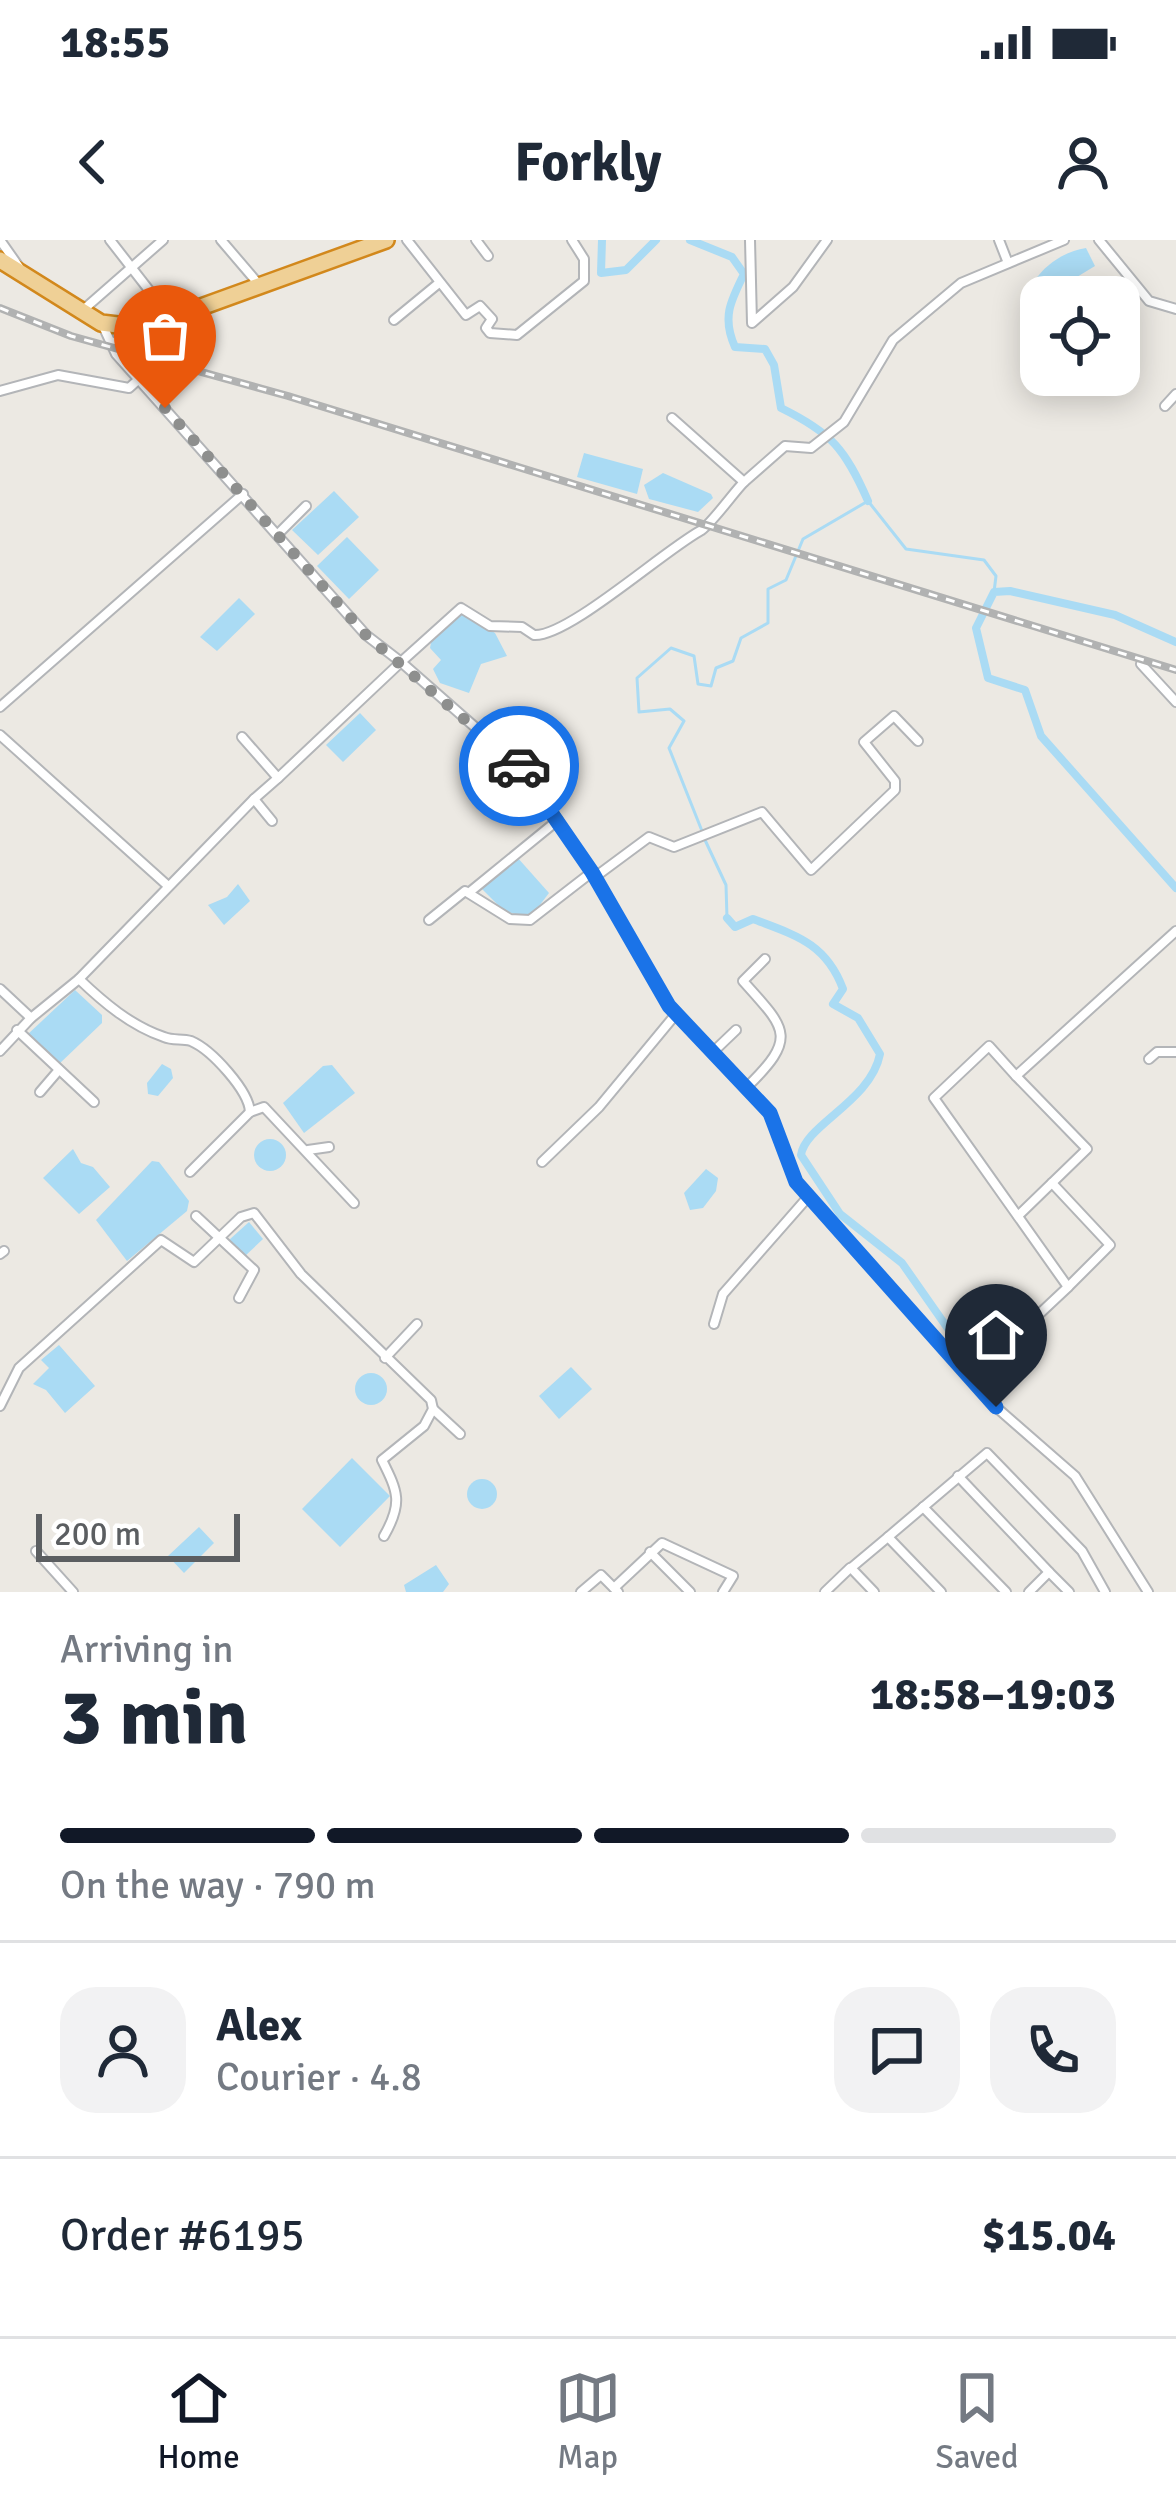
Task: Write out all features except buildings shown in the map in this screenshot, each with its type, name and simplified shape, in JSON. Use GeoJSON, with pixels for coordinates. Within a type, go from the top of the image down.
{"type":"FeatureCollection","features":[{"type":"Feature","properties":{"kind":"highway"},"geometry":{"type":"LineString","coordinates":[[84,308],[121,320],[166,312],[370,240]]}},
{"type":"Feature","properties":{"kind":"highway"},"geometry":{"type":"LineString","coordinates":[[0,255],[101,323],[143,328],[386,240]]}},
{"type":"Feature","properties":{"kind":"street"},"geometry":{"type":"LineString","coordinates":[[0,240],[19,268]]}},
{"type":"Feature","properties":{"kind":"street"},"geometry":{"type":"LineString","coordinates":[[110,240],[166,312]]}},
{"type":"Feature","properties":{"kind":"street"},"geometry":{"type":"LineString","coordinates":[[84,308],[163,240]]}},
{"type":"Feature","properties":{"kind":"street"},"geometry":{"type":"LineString","coordinates":[[220,240],[256,281]]}},
{"type":"Feature","properties":{"kind":"street"},"geometry":{"type":"LineString","coordinates":[[407,240],[466,315],[482,307],[493,320],[488,330],[520,335],[584,281],[584,259],[572,240]]}},
{"type":"Feature","properties":{"kind":"street"},"geometry":{"type":"LineString","coordinates":[[476,240],[488,256]]}},
{"type":"Feature","properties":{"kind":"street"},"geometry":{"type":"LineString","coordinates":[[750,240],[752,323],[793,287],[826,240]]}},
{"type":"Feature","properties":{"kind":"street"},"geometry":{"type":"LineString","coordinates":[[999,240],[1008,263]]}},
{"type":"Feature","properties":{"kind":"street"},"geometry":{"type":"LineString","coordinates":[[0,1051],[17,1030],[79,979],[254,799],[461,608],[490,626],[522,627],[534,635],[559,632],[638,570],[704,529],[744,482],[785,446],[811,448],[844,422],[893,340],[961,283],[1064,240]]}},
{"type":"Feature","properties":{"kind":"street"},"geometry":{"type":"LineString","coordinates":[[1099,240],[1149,301],[1176,309]]}},
{"type":"Feature","properties":{"kind":"street"},"geometry":{"type":"LineString","coordinates":[[394,320],[439,283]]}},
{"type":"Feature","properties":{"kind":"street"},"geometry":{"type":"LineString","coordinates":[[101,323],[140,379],[366,635],[525,771],[676,1014],[770,1113],[796,1182],[971,1378],[1075,1476],[1148,1592]]}},
{"type":"Feature","properties":{"kind":"street"},"geometry":{"type":"LineString","coordinates":[[112,344],[123,336]]}},
{"type":"Feature","properties":{"kind":"street"},"geometry":{"type":"LineString","coordinates":[[0,391],[58,374],[129,388],[140,379]]}},
{"type":"Feature","properties":{"kind":"street"},"geometry":{"type":"LineString","coordinates":[[1165,406],[1176,394]]}},
{"type":"Feature","properties":{"kind":"street"},"geometry":{"type":"LineString","coordinates":[[672,418],[744,482]]}},
{"type":"Feature","properties":{"kind":"street"},"geometry":{"type":"LineString","coordinates":[[0,707],[243,494]]}},
{"type":"Feature","properties":{"kind":"street"},"geometry":{"type":"LineString","coordinates":[[279,533],[306,506]]}},
{"type":"Feature","properties":{"kind":"street"},"geometry":{"type":"LineString","coordinates":[[1141,664],[1176,702]]}},
{"type":"Feature","properties":{"kind":"street"},"geometry":{"type":"LineString","coordinates":[[470,892],[510,919],[530,920],[649,837],[674,847],[762,812],[811,870],[895,790],[896,781],[864,742],[894,716],[918,741]]}},
{"type":"Feature","properties":{"kind":"street"},"geometry":{"type":"LineString","coordinates":[[0,735],[167,885]]}},
{"type":"Feature","properties":{"kind":"street"},"geometry":{"type":"LineString","coordinates":[[242,737],[278,778]]}},
{"type":"Feature","properties":{"kind":"street"},"geometry":{"type":"LineString","coordinates":[[254,799],[272,821]]}},
{"type":"Feature","properties":{"kind":"street"},"geometry":{"type":"LineString","coordinates":[[429,920],[558,820]]}},
{"type":"Feature","properties":{"kind":"street"},"geometry":{"type":"LineString","coordinates":[[1016,1076],[1176,932]]}},
{"type":"Feature","properties":{"kind":"street"},"geometry":{"type":"LineString","coordinates":[[748,1086],[780,1053],[783,1039],[781,1024],[743,981],[766,959]]}},
{"type":"Feature","properties":{"kind":"street"},"geometry":{"type":"LineString","coordinates":[[79,979],[113,1010],[157,1035],[194,1042],[223,1069],[250,1104],[250,1112]]}},
{"type":"Feature","properties":{"kind":"street"},"geometry":{"type":"LineString","coordinates":[[0,989],[32,1018]]}},
{"type":"Feature","properties":{"kind":"street"},"geometry":{"type":"LineString","coordinates":[[542,1162],[599,1107],[676,1014]]}},
{"type":"Feature","properties":{"kind":"street"},"geometry":{"type":"LineString","coordinates":[[17,1030],[94,1102]]}},
{"type":"Feature","properties":{"kind":"street"},"geometry":{"type":"LineString","coordinates":[[713,1052],[736,1030]]}},
{"type":"Feature","properties":{"kind":"street"},"geometry":{"type":"LineString","coordinates":[[1018,1216],[1087,1149],[989,1046],[934,1098],[1068,1287]]}},
{"type":"Feature","properties":{"kind":"street"},"geometry":{"type":"LineString","coordinates":[[1149,1059],[1157,1052],[1176,1052]]}},
{"type":"Feature","properties":{"kind":"street"},"geometry":{"type":"LineString","coordinates":[[40,1092],[59,1070]]}},
{"type":"Feature","properties":{"kind":"street"},"geometry":{"type":"LineString","coordinates":[[190,1172],[250,1112],[270,1109],[354,1203]]}},
{"type":"Feature","properties":{"kind":"street"},"geometry":{"type":"LineString","coordinates":[[308,1150],[329,1147]]}},
{"type":"Feature","properties":{"kind":"street"},"geometry":{"type":"LineString","coordinates":[[971,1378],[1111,1245],[1052,1183]]}},
{"type":"Feature","properties":{"kind":"street"},"geometry":{"type":"LineString","coordinates":[[714,1324],[723,1294],[808,1197]]}},
{"type":"Feature","properties":{"kind":"street"},"geometry":{"type":"LineString","coordinates":[[0,1406],[19,1367],[161,1240],[194,1262],[248,1213],[260,1215],[274,1245],[423,1391],[433,1409],[460,1434]]}},
{"type":"Feature","properties":{"kind":"street"},"geometry":{"type":"LineString","coordinates":[[196,1216],[255,1271],[238,1298]]}},
{"type":"Feature","properties":{"kind":"street"},"geometry":{"type":"LineString","coordinates":[[385,1358],[417,1324]]}},
{"type":"Feature","properties":{"kind":"street"},"geometry":{"type":"LineString","coordinates":[[384,1536],[397,1512],[400,1493],[382,1460],[424,1426],[433,1409]]}},
{"type":"Feature","properties":{"kind":"street"},"geometry":{"type":"LineString","coordinates":[[825,1592],[989,1454],[1082,1551],[1105,1592]]}},
{"type":"Feature","properties":{"kind":"street"},"geometry":{"type":"LineString","coordinates":[[958,1476],[1069,1592]]}},
{"type":"Feature","properties":{"kind":"street"},"geometry":{"type":"LineString","coordinates":[[923,1507],[1006,1592]]}},
{"type":"Feature","properties":{"kind":"street"},"geometry":{"type":"LineString","coordinates":[[888,1537],[941,1592]]}},
{"type":"Feature","properties":{"kind":"street"},"geometry":{"type":"LineString","coordinates":[[581,1592],[597,1575],[616,1590],[662,1543],[734,1581],[745,1592]]}},
{"type":"Feature","properties":{"kind":"street"},"geometry":{"type":"LineString","coordinates":[[35,1551],[73,1592]]}},
{"type":"Feature","properties":{"kind":"street"},"geometry":{"type":"LineString","coordinates":[[650,1552],[690,1592]]}},
{"type":"Feature","properties":{"kind":"street"},"geometry":{"type":"LineString","coordinates":[[851,1568],[874,1592]]}},
{"type":"Feature","properties":{"kind":"street"},"geometry":{"type":"LineString","coordinates":[[1029,1592],[1049,1572]]}},
{"type":"Feature","properties":{"kind":"street"},"geometry":{"type":"LineString","coordinates":[[668,1592],[679,1581]]}},
{"type":"Feature","properties":{"kind":"street"},"geometry":{"type":"LineString","coordinates":[[723,1592],[734,1581]]}},
{"type":"Feature","properties":{"kind":"water"},"geometry":{"type":"Polygon","coordinates":[[[1086,248],[1095,266],[1079,276],[1038,276],[1051,263],[1086,248]]]}},
{"type":"Feature","properties":{"kind":"water"},"geometry":{"type":"Polygon","coordinates":[[[584,453],[643,469],[637,494],[577,477],[584,453]]]}},
{"type":"Feature","properties":{"kind":"water"},"geometry":{"type":"Polygon","coordinates":[[[663,473],[713,498],[698,512],[649,499],[644,485],[663,473]]]}},
{"type":"Feature","properties":{"kind":"water"},"geometry":{"type":"Polygon","coordinates":[[[334,491],[359,517],[318,555],[292,530],[334,491]]]}},
{"type":"Feature","properties":{"kind":"water"},"geometry":{"type":"Polygon","coordinates":[[[347,537],[379,570],[349,599],[317,566],[347,537]]]}},
{"type":"Feature","properties":{"kind":"water"},"geometry":{"type":"Polygon","coordinates":[[[239,598],[255,614],[217,651],[200,637],[239,598]]]}},
{"type":"Feature","properties":{"kind":"water"},"geometry":{"type":"Polygon","coordinates":[[[463,613],[495,633],[507,656],[481,664],[469,693],[440,683],[433,669],[441,660],[430,648],[432,638],[463,613]]]}},
{"type":"Feature","properties":{"kind":"water"},"geometry":{"type":"Polygon","coordinates":[[[360,713],[376,730],[343,762],[326,745],[360,713]]]}},
{"type":"Feature","properties":{"kind":"water"},"geometry":{"type":"Polygon","coordinates":[[[517,857],[549,893],[530,918],[504,911],[481,888],[517,857]]]}},
{"type":"Feature","properties":{"kind":"water"},"geometry":{"type":"Polygon","coordinates":[[[238,884],[250,901],[224,925],[208,905],[227,897],[238,884]]]}},
{"type":"Feature","properties":{"kind":"water"},"geometry":{"type":"Polygon","coordinates":[[[75,990],[102,1015],[102,1023],[58,1065],[27,1035],[75,990]]]}},
{"type":"Feature","properties":{"kind":"water"},"geometry":{"type":"Polygon","coordinates":[[[162,1064],[171,1069],[173,1078],[158,1096],[148,1094],[147,1083],[162,1064]]]}},
{"type":"Feature","properties":{"kind":"water"},"geometry":{"type":"Polygon","coordinates":[[[332,1065],[355,1093],[304,1133],[283,1103],[323,1066],[332,1065]]]}},
{"type":"Feature","properties":{"kind":"water"},"geometry":{"type":"Polygon","coordinates":[[[270,1139],[281,1144],[286,1155],[281,1166],[270,1171],[259,1166],[254,1155],[259,1144],[270,1139]]]}},
{"type":"Feature","properties":{"kind":"water"},"geometry":{"type":"Polygon","coordinates":[[[73,1149],[81,1163],[93,1167],[110,1187],[79,1214],[43,1178],[73,1149]]]}},
{"type":"Feature","properties":{"kind":"water"},"geometry":{"type":"Polygon","coordinates":[[[152,1161],[159,1162],[189,1201],[187,1211],[127,1261],[96,1220],[152,1161]]]}},
{"type":"Feature","properties":{"kind":"water"},"geometry":{"type":"Polygon","coordinates":[[[706,1169],[718,1178],[716,1191],[703,1208],[690,1210],[684,1193],[706,1169]]]}},
{"type":"Feature","properties":{"kind":"water"},"geometry":{"type":"Polygon","coordinates":[[[249,1222],[263,1239],[244,1257],[229,1240],[249,1222]]]}},
{"type":"Feature","properties":{"kind":"water"},"geometry":{"type":"Polygon","coordinates":[[[59,1345],[95,1386],[65,1413],[46,1390],[33,1384],[49,1368],[41,1360],[59,1345]]]}},
{"type":"Feature","properties":{"kind":"water"},"geometry":{"type":"Polygon","coordinates":[[[571,1367],[592,1389],[559,1419],[539,1396],[571,1367]]]}},
{"type":"Feature","properties":{"kind":"water"},"geometry":{"type":"Polygon","coordinates":[[[371,1373],[382,1378],[387,1389],[382,1400],[371,1405],[360,1400],[355,1389],[360,1378],[371,1373]]]}},
{"type":"Feature","properties":{"kind":"water"},"geometry":{"type":"Polygon","coordinates":[[[352,1458],[390,1496],[340,1547],[302,1509],[352,1458]]]}},
{"type":"Feature","properties":{"kind":"water"},"geometry":{"type":"Polygon","coordinates":[[[482,1479],[493,1483],[497,1494],[493,1505],[482,1509],[471,1505],[467,1494],[471,1483],[482,1479]]]}},
{"type":"Feature","properties":{"kind":"water"},"geometry":{"type":"Polygon","coordinates":[[[199,1527],[214,1543],[184,1573],[168,1556],[199,1527]]]}},
{"type":"Feature","properties":{"kind":"water"},"geometry":{"type":"Polygon","coordinates":[[[436,1565],[449,1584],[443,1592],[406,1592],[404,1585],[436,1565]]]}},
{"type":"Feature","properties":{"kind":"waterway"},"geometry":{"type":"LineString","coordinates":[[602,240],[601,273],[626,270],[656,240]]}},
{"type":"Feature","properties":{"kind":"waterway"},"geometry":{"type":"LineString","coordinates":[[690,240],[732,257],[744,274],[729,310],[735,347],[765,349],[774,365],[781,408],[835,444],[868,501]]}},
{"type":"Feature","properties":{"kind":"waterway"},"geometry":{"type":"LineString","coordinates":[[702,831],[669,748],[684,721],[670,709],[639,712],[637,678],[671,648],[694,656],[698,684],[711,686],[716,668],[733,661],[741,638],[768,623],[768,589],[786,580],[803,539],[868,501],[906,549],[984,560],[996,576],[994,592]]}},
{"type":"Feature","properties":{"kind":"waterway"},"geometry":{"type":"LineString","coordinates":[[1176,642],[1115,615],[1010,591],[994,592],[976,628],[988,678],[1025,690],[1041,736],[1176,888]]}},
{"type":"Feature","properties":{"kind":"waterway"},"geometry":{"type":"LineString","coordinates":[[705,840],[726,885],[727,918]]}},
{"type":"Feature","properties":{"kind":"waterway"},"geometry":{"type":"LineString","coordinates":[[727,918],[735,927],[753,919],[795,936],[818,951],[836,973],[843,989],[833,1004],[858,1018],[880,1054],[864,1085],[814,1133],[801,1155],[840,1214],[902,1263],[972,1363]]}},
{"type":"Feature","properties":{"kind":"railway"},"geometry":{"type":"LineString","coordinates":[[0,308],[71,336],[288,396],[1176,670]]}},
{"type":"Feature","properties":{"kind":"way so far"},"geometry":{"type":"LineString","coordinates":[[165,408],[366,635],[519,766]]}},
{"type":"Feature","properties":{"kind":"route"},"geometry":{"type":"LineString","coordinates":[[519,766],[592,872],[669,1006],[770,1113],[796,1182],[996,1407]]}}]}
